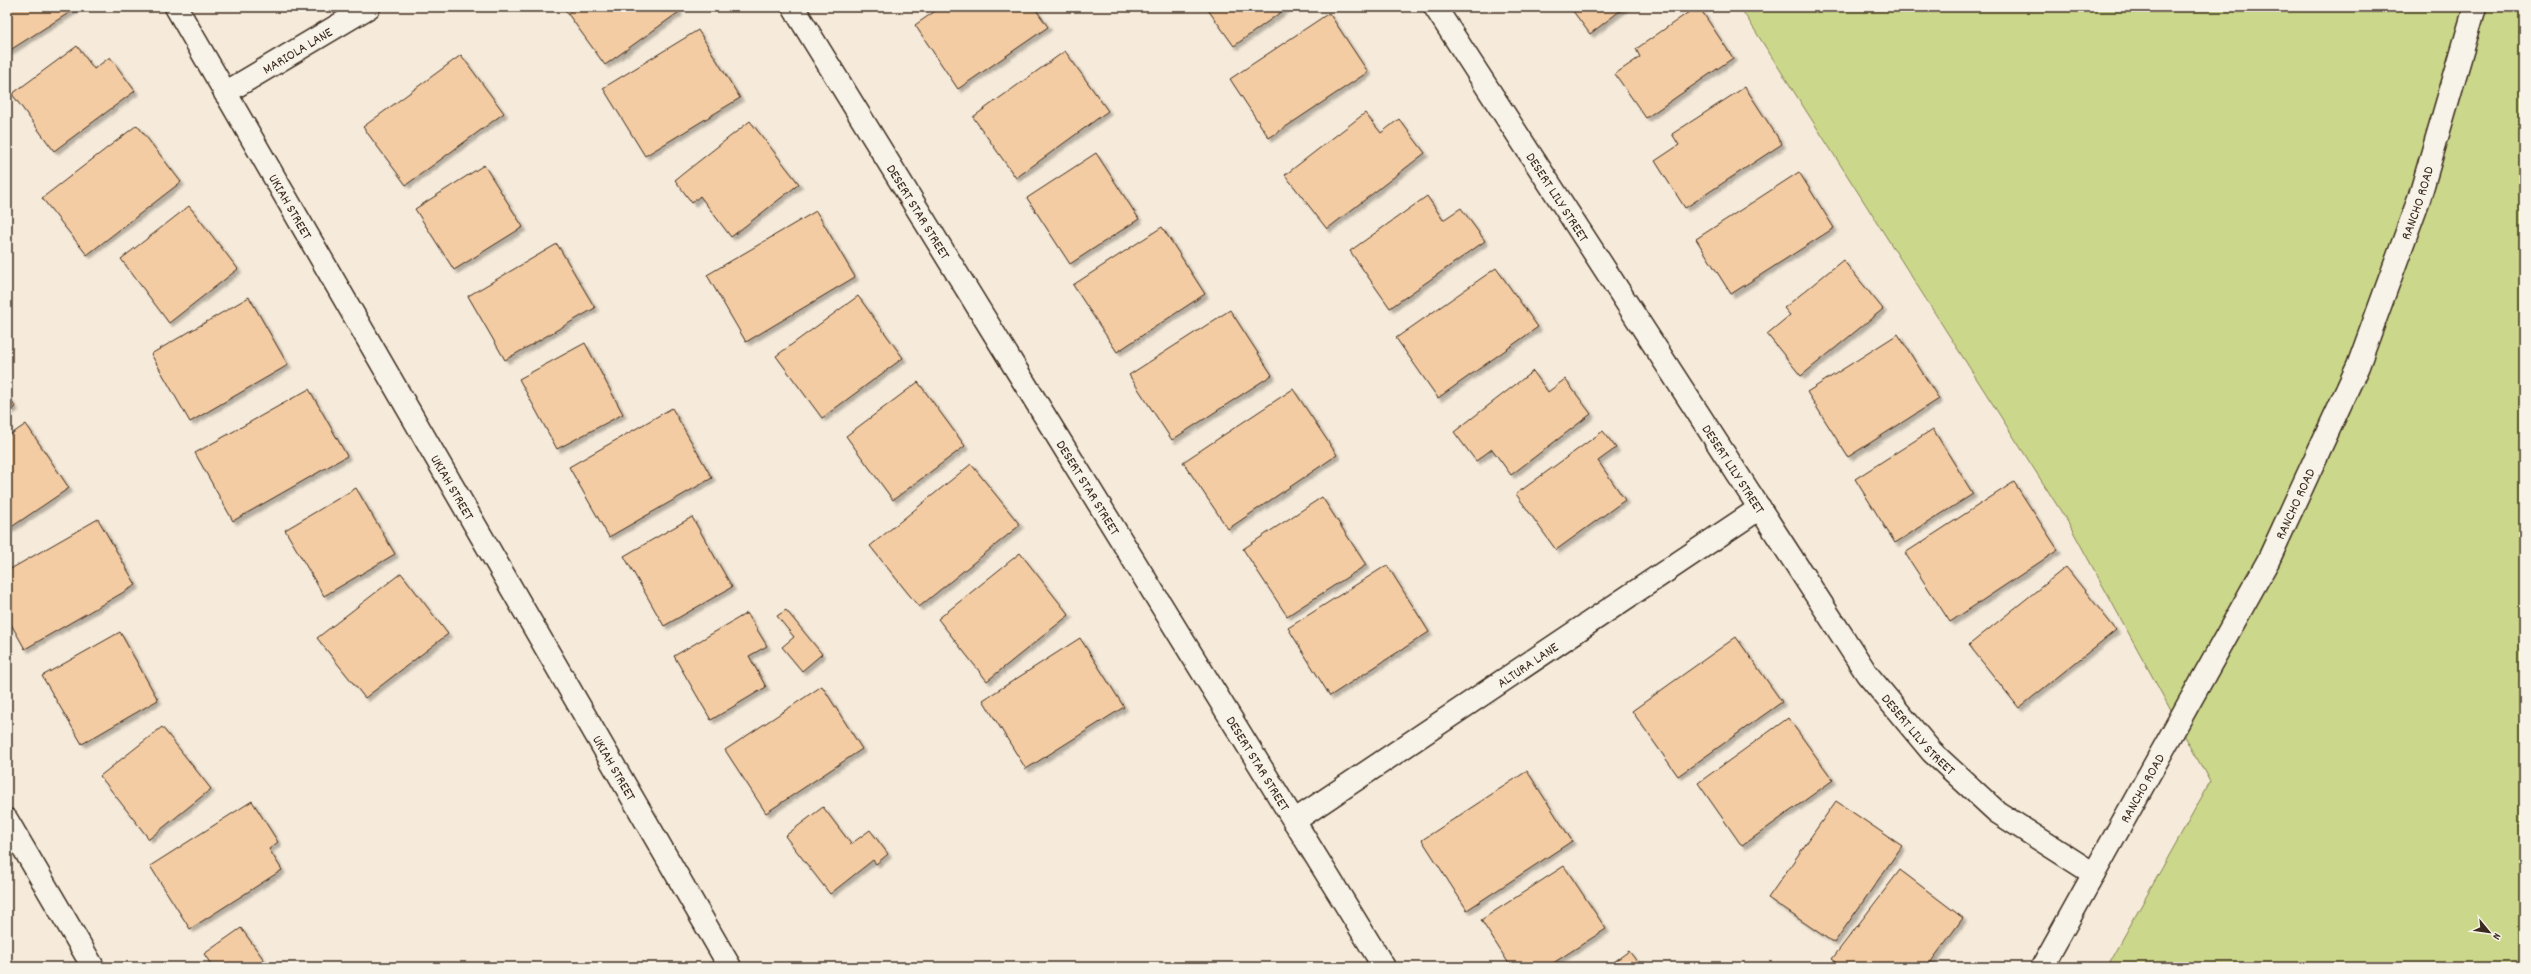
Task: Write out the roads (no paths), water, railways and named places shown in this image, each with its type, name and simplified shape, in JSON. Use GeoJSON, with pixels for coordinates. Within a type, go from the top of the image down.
{"type":"FeatureCollection","features":[{"type":"Feature","properties":{"kind":"street","name":"UKIAH STREET"},"geometry":{"type":"LineString","coordinates":[[176,7],[730,967]]}},
{"type":"Feature","properties":{"kind":"street","name":"MARIOLA LANE"},"geometry":{"type":"LineString","coordinates":[[226,93],[369,7]]}},
{"type":"Feature","properties":{"kind":"street","name":"DESERT STAR STREET"},"geometry":{"type":"LineString","coordinates":[[793,7],[1384,967]]}},
{"type":"Feature","properties":{"kind":"street","name":"DESERT LILY STREET"},"geometry":{"type":"LineString","coordinates":[[1435,7],[1867,674],[1932,752],[1997,812],[2094,874]]}},
{"type":"Feature","properties":{"kind":"street","name":"RANCHO ROAD"},"geometry":{"type":"LineString","coordinates":[[2042,967],[2268,561],[2358,366],[2419,198],[2475,7]]}},
{"type":"Feature","properties":{"kind":"street","name":"ALTURA LANE"},"geometry":{"type":"LineString","coordinates":[[1294,821],[1760,508]]}},
{"type":"Feature","properties":{"kind":"street"},"geometry":{"type":"LineString","coordinates":[[7,820],[93,967]]}}]}
